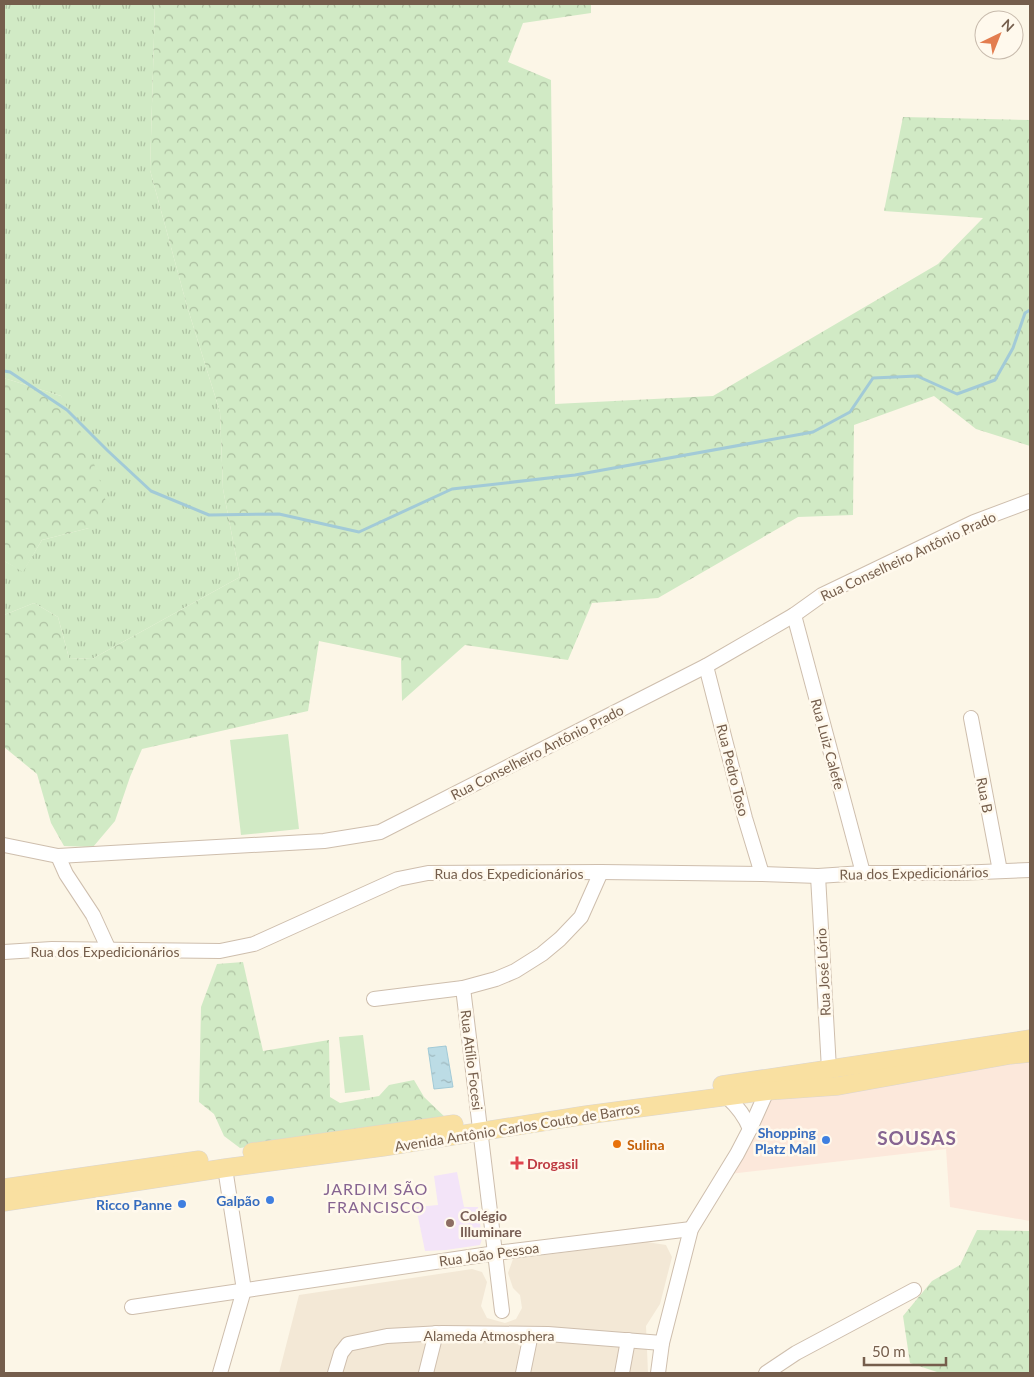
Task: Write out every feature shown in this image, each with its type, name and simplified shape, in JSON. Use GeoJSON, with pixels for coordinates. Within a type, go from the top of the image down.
{"type":"FeatureCollection","features":[{"type":"Feature","properties":{"kind":"main road","name":"Avenida Antônio Carlos Couto de Barros"},"geometry":{"type":"LineString","coordinates":[[4,1188],[480,1125],[615,1102],[1030,1038]]}},
{"type":"Feature","properties":{"kind":"main road","name":"Avenida Antônio Carlos Couto de Barros"},"geometry":{"type":"LineString","coordinates":[[4,1202],[224,1168],[382,1147],[480,1125],[586,1115],[767,1091],[838,1086],[1030,1053]]}},
{"type":"Feature","properties":{"kind":"street","name":"Rua Conselheiro Antônio Prado"},"geometry":{"type":"LineString","coordinates":[[4,845],[58,856],[324,841],[380,832],[706,666],[794,615],[822,595],[974,522],[1030,501]]}},
{"type":"Feature","properties":{"kind":"street","name":"Rua Luiz Calefe"},"geometry":{"type":"LineString","coordinates":[[794,615],[862,873]]}},
{"type":"Feature","properties":{"kind":"street","name":"Rua Pedro Toso"},"geometry":{"type":"LineString","coordinates":[[706,666],[745,818],[762,874]]}},
{"type":"Feature","properties":{"kind":"street","name":"Rua B"},"geometry":{"type":"LineString","coordinates":[[971,718],[1000,871]]}},
{"type":"Feature","properties":{"kind":"street"},"geometry":{"type":"LineString","coordinates":[[58,856],[66,874],[93,915],[109,950]]}},
{"type":"Feature","properties":{"kind":"street","name":"Rua dos Expedicionários"},"geometry":{"type":"LineString","coordinates":[[4,952],[52,949],[220,951],[254,944],[398,880],[428,873],[601,872],[818,876],[862,873],[957,873],[1030,870]]}},
{"type":"Feature","properties":{"kind":"street"},"geometry":{"type":"LineString","coordinates":[[374,999],[462,988],[496,979],[515,970],[542,954],[560,939],[581,917],[601,872]]}},
{"type":"Feature","properties":{"kind":"street","name":"Rua José Lório"},"geometry":{"type":"LineString","coordinates":[[818,876],[829,1069]]}},
{"type":"Feature","properties":{"kind":"street","name":"Rua Atílio Focesi"},"geometry":{"type":"LineString","coordinates":[[462,988],[502,1311]]}},
{"type":"Feature","properties":{"kind":"street"},"geometry":{"type":"LineString","coordinates":[[658,1373],[662,1343],[691,1229],[750,1129],[767,1091]]}},
{"type":"Feature","properties":{"kind":"street"},"geometry":{"type":"LineString","coordinates":[[727,1096],[747,1120],[750,1129]]}},
{"type":"Feature","properties":{"kind":"street"},"geometry":{"type":"LineString","coordinates":[[220,1373],[244,1290],[224,1168]]}},
{"type":"Feature","properties":{"kind":"street","name":"Rua João Pessoa"},"geometry":{"type":"LineString","coordinates":[[132,1307],[496,1252],[691,1229]]}},
{"type":"Feature","properties":{"kind":"street"},"geometry":{"type":"LineString","coordinates":[[766,1373],[796,1353],[914,1290]]}},
{"type":"Feature","properties":{"kind":"street"},"geometry":{"type":"LineString","coordinates":[[426,1373],[436,1333]]}},
{"type":"Feature","properties":{"kind":"street","name":"Alameda Atmosphera"},"geometry":{"type":"LineString","coordinates":[[335,1373],[341,1353],[348,1344],[387,1336],[436,1333],[531,1334],[662,1343]]}},
{"type":"Feature","properties":{"kind":"street"},"geometry":{"type":"LineString","coordinates":[[523,1373],[531,1334]]}},
{"type":"Feature","properties":{"kind":"street"},"geometry":{"type":"LineString","coordinates":[[622,1373],[628,1340]]}},
{"type":"Feature","properties":{"kind":"shaded area"},"geometry":{"type":"Polygon","coordinates":[[[1030,1061],[1030,1221],[950,1207],[946,1149],[729,1174],[770,1094],[1030,1061]]]}},
{"type":"Feature","properties":{"kind":"shaded area","name":"Colégio Illuminare"},"geometry":{"type":"Polygon","coordinates":[[[457,1172],[464,1207],[478,1207],[482,1239],[480,1245],[425,1251],[416,1207],[438,1205],[434,1176],[457,1172]]]}},
{"type":"Feature","properties":{"kind":"shaded area"},"geometry":{"type":"Polygon","coordinates":[[[647,1242],[666,1245],[672,1257],[660,1304],[646,1326],[648,1373],[279,1373],[299,1295],[472,1269],[482,1272],[487,1282],[481,1306],[487,1318],[505,1323],[516,1319],[522,1308],[520,1295],[513,1288],[508,1273],[513,1259],[647,1242]]]}},
{"type":"Feature","properties":{"kind":"green space"},"geometry":{"type":"Polygon","coordinates":[[[4,4],[155,4],[150,170],[187,306],[220,412],[223,489],[240,577],[92,659],[69,658],[58,617],[34,603],[4,615],[4,561],[23,571],[42,540],[89,528],[61,396],[4,378],[4,4]]]}},
{"type":"Feature","properties":{"kind":"green space"},"geometry":{"type":"Polygon","coordinates":[[[155,4],[591,4],[591,13],[523,23],[508,62],[551,80],[555,404],[713,396],[938,264],[983,218],[884,211],[903,117],[1030,120],[1030,446],[976,429],[934,396],[854,425],[853,515],[798,517],[658,598],[592,603],[568,660],[465,645],[402,701],[401,658],[319,641],[308,711],[142,749],[115,821],[93,847],[64,846],[51,823],[37,774],[4,747],[4,615],[34,603],[58,617],[69,658],[92,659],[240,577],[223,489],[220,412],[187,306],[150,170],[155,4]]]}},
{"type":"Feature","properties":{"kind":"green space"},"geometry":{"type":"Polygon","coordinates":[[[4,378],[61,396],[87,443],[103,490],[109,515],[89,528],[42,540],[23,572],[4,561],[4,378]]]}},
{"type":"Feature","properties":{"kind":"green space"},"geometry":{"type":"Polygon","coordinates":[[[288,734],[299,829],[241,835],[230,740],[288,734]]]}},
{"type":"Feature","properties":{"kind":"green space"},"geometry":{"type":"Polygon","coordinates":[[[243,962],[263,1051],[329,1040],[330,1097],[340,1103],[379,1096],[389,1085],[414,1080],[424,1097],[448,1120],[240,1148],[224,1136],[214,1114],[199,1102],[201,1007],[217,964],[243,962]]]}},
{"type":"Feature","properties":{"kind":"green space"},"geometry":{"type":"Polygon","coordinates":[[[363,1035],[370,1090],[345,1093],[339,1037],[363,1035]]]}},
{"type":"Feature","properties":{"kind":"green space"},"geometry":{"type":"Polygon","coordinates":[[[977,1230],[1030,1231],[1030,1373],[940,1373],[910,1363],[903,1316],[932,1281],[960,1265],[977,1230]]]}},
{"type":"Feature","properties":{"kind":"water"},"geometry":{"type":"Polygon","coordinates":[[[446,1046],[453,1087],[434,1089],[428,1048],[446,1046]]]}},
{"type":"Feature","properties":{"kind":"waterway"},"geometry":{"type":"LineString","coordinates":[[4,371],[10,372],[67,410],[151,491],[209,515],[279,514],[359,532],[452,489],[575,475],[813,432],[850,412],[873,378],[917,376],[957,394],[995,380],[1013,348],[1025,313],[1030,310]]}},
{"type":"Feature","properties":{"kind":"place","name":"Shopping Platz Mall"},"geometry":{"type":"Point","coordinates":[826,1140]}},
{"type":"Feature","properties":{"kind":"place","name":"Sulina"},"geometry":{"type":"Point","coordinates":[617,1144]}},
{"type":"Feature","properties":{"kind":"place","name":"Drogasil"},"geometry":{"type":"Point","coordinates":[517,1163]}},
{"type":"Feature","properties":{"kind":"place","name":"Galpão"},"geometry":{"type":"Point","coordinates":[270,1200]}},
{"type":"Feature","properties":{"kind":"place","name":"Ricco Panne"},"geometry":{"type":"Point","coordinates":[182,1204]}},
{"type":"Feature","properties":{"kind":"place","name":"Colégio Illuminare"},"geometry":{"type":"Point","coordinates":[450,1223]}},
{"type":"Feature","properties":{"kind":"district","name":"SOUSAS"},"geometry":{"type":"Point","coordinates":[917,1137]}},
{"type":"Feature","properties":{"kind":"district","name":"JARDIM SÃO FRANCISCO"},"geometry":{"type":"Point","coordinates":[376,1197]}}]}
